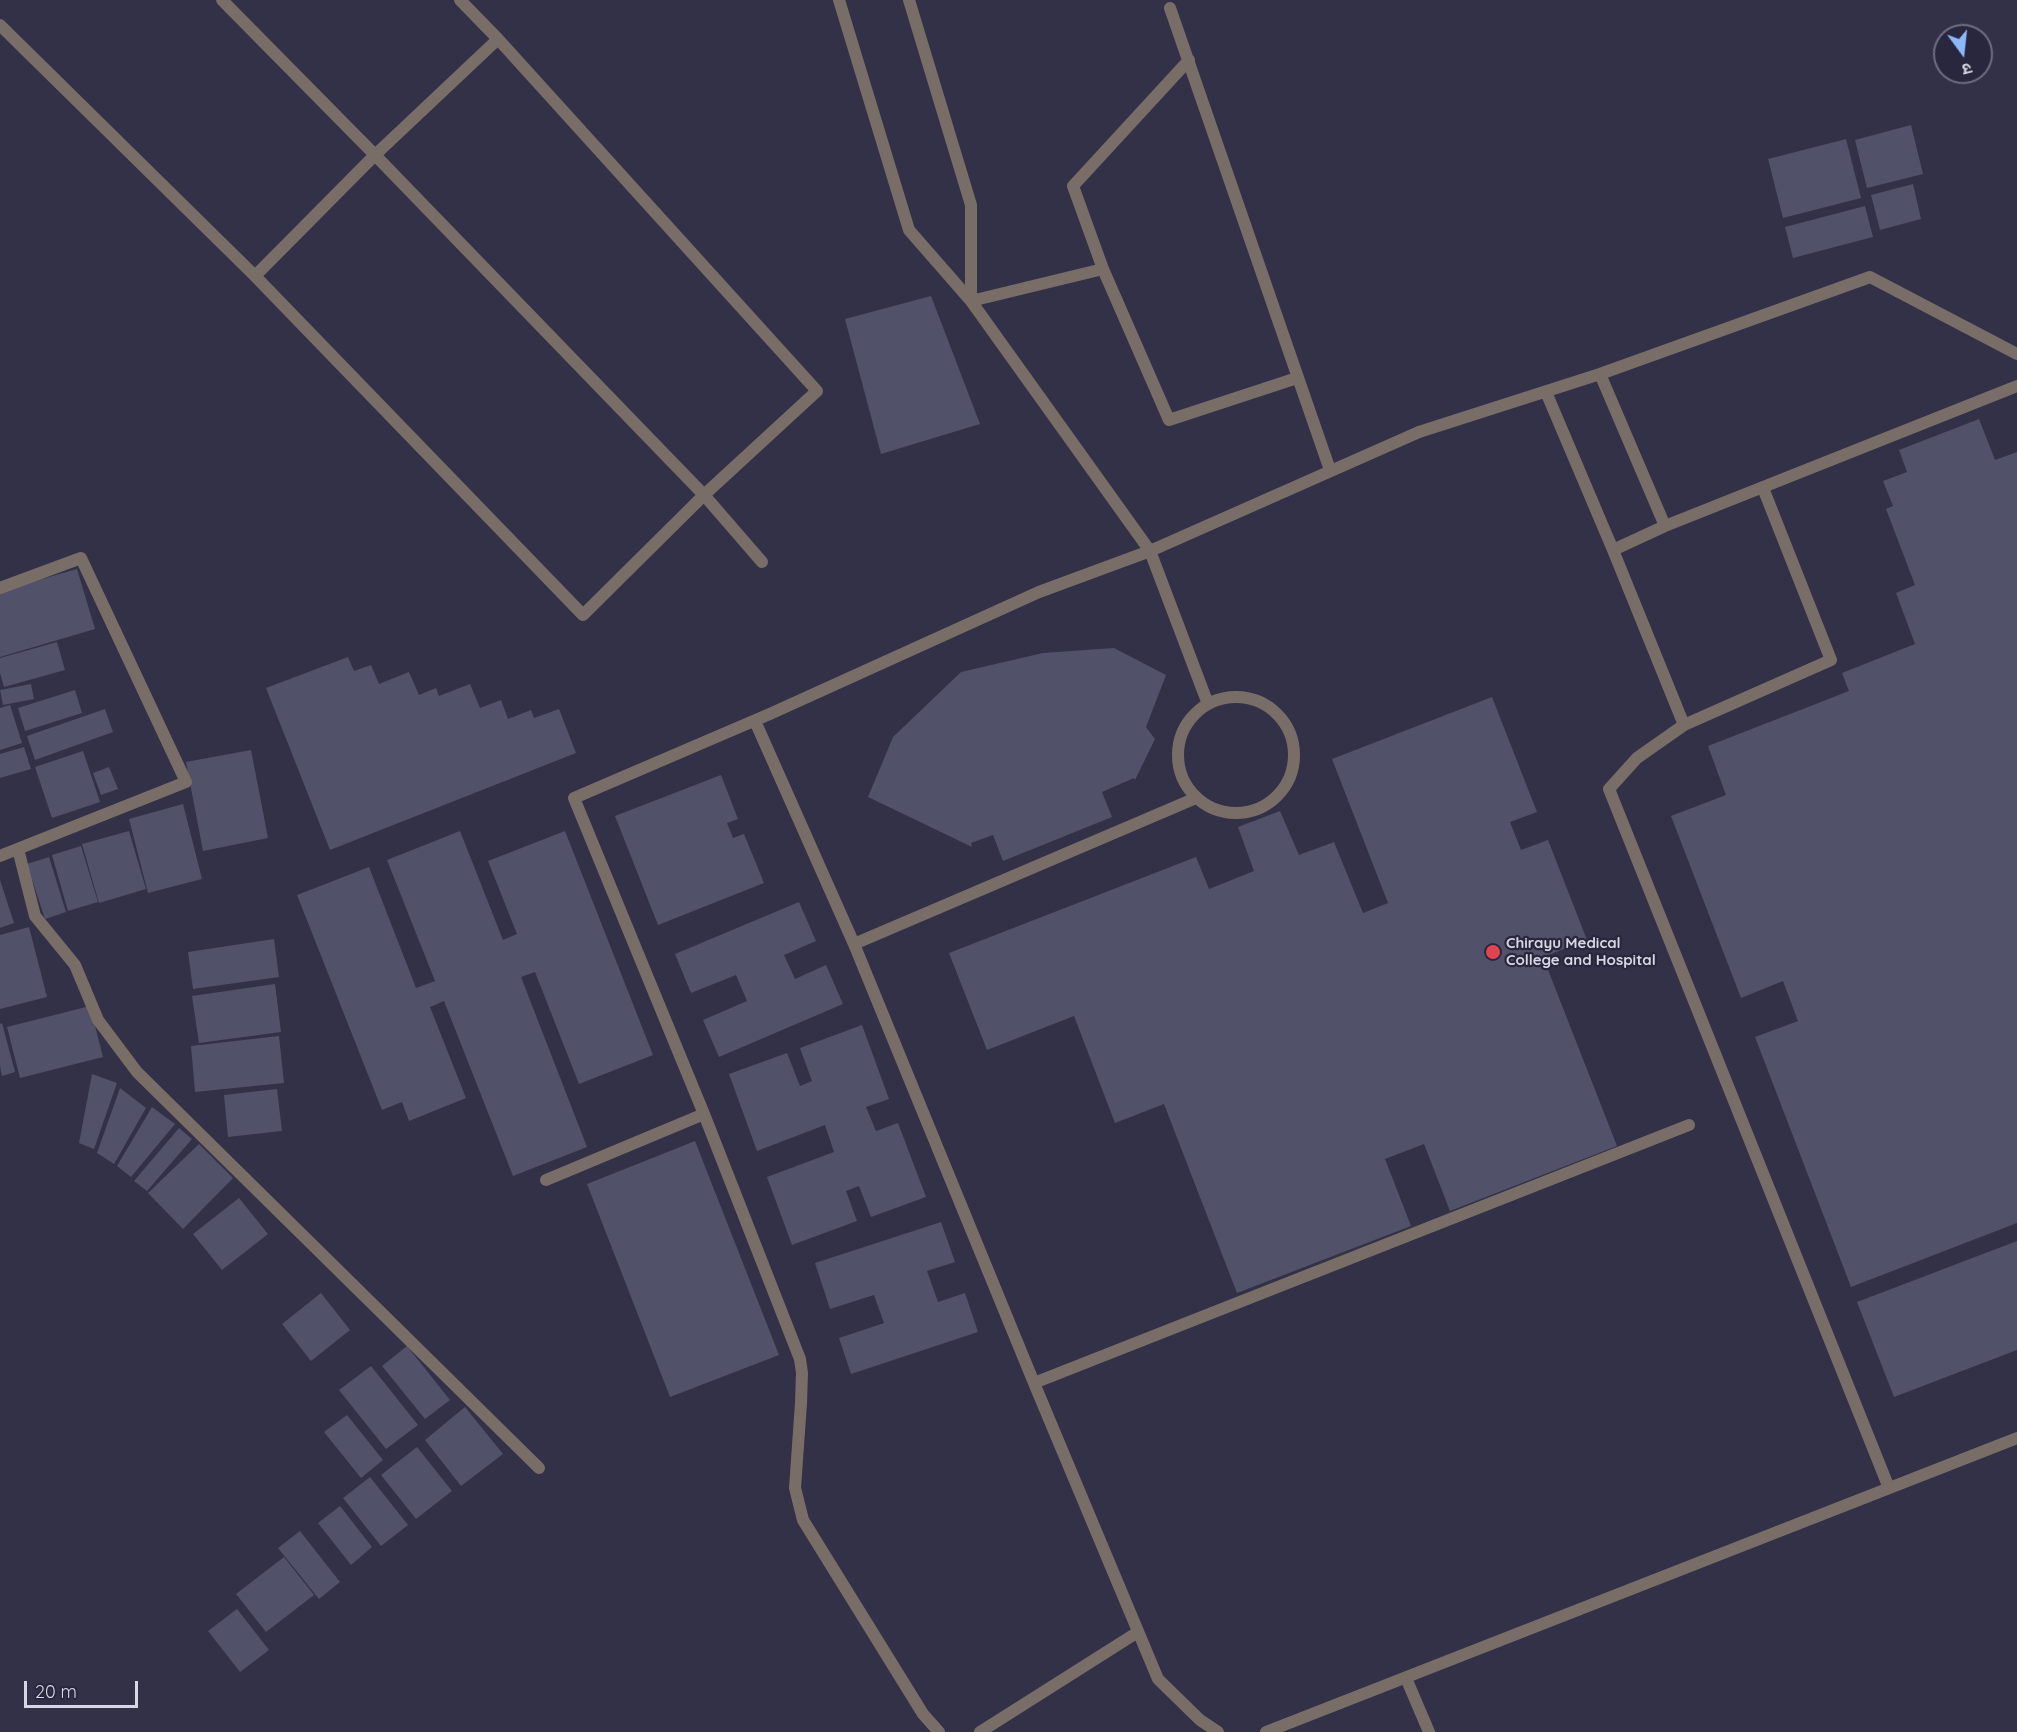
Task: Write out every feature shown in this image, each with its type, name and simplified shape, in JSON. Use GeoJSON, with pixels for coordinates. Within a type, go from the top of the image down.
{"type":"FeatureCollection","features":[{"type":"Feature","properties":{"kind":"street"},"geometry":{"type":"LineString","coordinates":[[222,0],[704,495],[762,562]]}},
{"type":"Feature","properties":{"kind":"street"},"geometry":{"type":"LineString","coordinates":[[0,25],[255,276],[583,615],[704,495],[817,391],[460,0]]}},
{"type":"Feature","properties":{"kind":"street"},"geometry":{"type":"LineString","coordinates":[[839,0],[909,230],[971,301],[1150,551],[1208,704]]}},
{"type":"Feature","properties":{"kind":"street"},"geometry":{"type":"LineString","coordinates":[[909,0],[971,205],[971,301]]}},
{"type":"Feature","properties":{"kind":"street"},"geometry":{"type":"LineString","coordinates":[[1170,8],[1330,470]]}},
{"type":"Feature","properties":{"kind":"street"},"geometry":{"type":"LineString","coordinates":[[255,276],[375,155],[498,39]]}},
{"type":"Feature","properties":{"kind":"street"},"geometry":{"type":"LineString","coordinates":[[1189,60],[1073,186],[1103,269],[1168,420],[1297,378]]}},
{"type":"Feature","properties":{"kind":"street"},"geometry":{"type":"LineString","coordinates":[[971,301],[1103,269]]}},
{"type":"Feature","properties":{"kind":"street"},"geometry":{"type":"LineString","coordinates":[[939,1732],[923,1714],[803,1520],[795,1488],[801,1403],[800,1359],[704,1114],[574,798],[755,721],[1039,592],[1150,551],[1419,432],[1600,374],[1870,277],[2017,354]]}},
{"type":"Feature","properties":{"kind":"street"},"geometry":{"type":"LineString","coordinates":[[1600,374],[1665,526]]}},
{"type":"Feature","properties":{"kind":"street"},"geometry":{"type":"LineString","coordinates":[[1614,550],[1665,526],[2017,386]]}},
{"type":"Feature","properties":{"kind":"street"},"geometry":{"type":"LineString","coordinates":[[1546,392],[1614,550],[1684,725]]}},
{"type":"Feature","properties":{"kind":"street"},"geometry":{"type":"LineString","coordinates":[[1763,488],[1831,660],[1684,725],[1636,758],[1609,789],[1889,1488]]}},
{"type":"Feature","properties":{"kind":"street"},"geometry":{"type":"LineString","coordinates":[[0,588],[81,558],[186,782],[0,856]]}},
{"type":"Feature","properties":{"kind":"street"},"geometry":{"type":"LineString","coordinates":[[1244,697],[1261,702],[1277,712],[1288,727],[1294,744],[1294,763],[1289,780],[1279,795],[1264,806],[1247,813],[1229,813],[1211,808],[1196,798],[1184,784],[1178,766],[1178,748],[1183,730],[1193,715],[1208,704],[1225,698],[1244,697]]}},
{"type":"Feature","properties":{"kind":"street"},"geometry":{"type":"LineString","coordinates":[[755,721],[854,945],[1158,1679],[1200,1720],[1218,1732]]}},
{"type":"Feature","properties":{"kind":"street"},"geometry":{"type":"LineString","coordinates":[[854,945],[1196,798]]}},
{"type":"Feature","properties":{"kind":"street"},"geometry":{"type":"LineString","coordinates":[[18,849],[35,916],[75,965],[98,1020],[137,1072],[539,1468]]}},
{"type":"Feature","properties":{"kind":"street"},"geometry":{"type":"LineString","coordinates":[[546,1180],[704,1114]]}},
{"type":"Feature","properties":{"kind":"street"},"geometry":{"type":"LineString","coordinates":[[1034,1383],[1689,1125]]}},
{"type":"Feature","properties":{"kind":"street"},"geometry":{"type":"LineString","coordinates":[[1266,1732],[2017,1438]]}},
{"type":"Feature","properties":{"kind":"street"},"geometry":{"type":"LineString","coordinates":[[980,1732],[1138,1632]]}},
{"type":"Feature","properties":{"kind":"street"},"geometry":{"type":"LineString","coordinates":[[1406,1678],[1429,1732]]}},
{"type":"Feature","properties":{"kind":"building"},"geometry":{"type":"Polygon","coordinates":[[[1911,125],[1923,174],[1867,188],[1855,140],[1911,125]]]}},
{"type":"Feature","properties":{"kind":"building"},"geometry":{"type":"Polygon","coordinates":[[[1846,139],[1861,198],[1783,218],[1768,159],[1846,139]]]}},
{"type":"Feature","properties":{"kind":"building"},"geometry":{"type":"Polygon","coordinates":[[[1913,184],[1921,219],[1880,230],[1871,195],[1913,184]]]}},
{"type":"Feature","properties":{"kind":"building"},"geometry":{"type":"Polygon","coordinates":[[[1865,206],[1873,237],[1793,258],[1785,227],[1865,206]]]}},
{"type":"Feature","properties":{"kind":"building"},"geometry":{"type":"Polygon","coordinates":[[[931,296],[980,424],[881,454],[845,319],[931,296]]]}},
{"type":"Feature","properties":{"kind":"building"},"geometry":{"type":"Polygon","coordinates":[[[1979,419],[1995,460],[2017,452],[2017,1223],[1851,1287],[1755,1037],[1798,1021],[1783,981],[1741,998],[1671,816],[1726,795],[1708,746],[1849,691],[1842,673],[1915,644],[1896,593],[1915,585],[1886,509],[1893,506],[1883,481],[1907,472],[1899,450],[1979,419]]]}},
{"type":"Feature","properties":{"kind":"building"},"geometry":{"type":"Polygon","coordinates":[[[77,569],[95,629],[0,657],[0,591],[77,569]]]}},
{"type":"Feature","properties":{"kind":"building"},"geometry":{"type":"Polygon","coordinates":[[[57,642],[65,670],[4,687],[0,673],[0,658],[57,642]]]}},
{"type":"Feature","properties":{"kind":"building"},"geometry":{"type":"Polygon","coordinates":[[[1114,648],[1166,675],[1146,727],[1155,739],[1135,780],[1134,778],[1102,792],[1112,817],[1003,861],[993,835],[971,843],[972,847],[868,797],[893,737],[961,672],[1043,653],[1114,648]]]}},
{"type":"Feature","properties":{"kind":"building"},"geometry":{"type":"Polygon","coordinates":[[[348,657],[354,671],[371,665],[379,684],[409,672],[419,695],[436,688],[439,696],[470,684],[480,708],[501,700],[508,719],[531,710],[534,718],[559,709],[576,753],[330,850],[266,688],[348,657]]]}},
{"type":"Feature","properties":{"kind":"building"},"geometry":{"type":"Polygon","coordinates":[[[31,684],[34,699],[3,705],[0,690],[31,684]]]}},
{"type":"Feature","properties":{"kind":"building"},"geometry":{"type":"Polygon","coordinates":[[[75,690],[82,713],[25,731],[18,708],[75,690]]]}},
{"type":"Feature","properties":{"kind":"building"},"geometry":{"type":"Polygon","coordinates":[[[1492,697],[1537,812],[1510,822],[1521,850],[1548,840],[1587,940],[1543,957],[1617,1146],[1450,1211],[1424,1144],[1385,1159],[1411,1226],[1237,1293],[1164,1104],[1115,1123],[1074,1016],[987,1050],[949,953],[1196,857],[1209,889],[1254,871],[1238,827],[1280,811],[1299,855],[1334,842],[1363,913],[1388,903],[1332,759],[1492,697]]]}},
{"type":"Feature","properties":{"kind":"building"},"geometry":{"type":"Polygon","coordinates":[[[10,705],[22,743],[0,750],[0,708],[10,705]]]}},
{"type":"Feature","properties":{"kind":"building"},"geometry":{"type":"Polygon","coordinates":[[[105,709],[113,732],[35,760],[27,736],[105,709]]]}},
{"type":"Feature","properties":{"kind":"building"},"geometry":{"type":"Polygon","coordinates":[[[24,747],[31,769],[0,778],[0,754],[24,747]]]}},
{"type":"Feature","properties":{"kind":"building"},"geometry":{"type":"Polygon","coordinates":[[[251,750],[268,838],[203,851],[186,762],[251,750]]]}},
{"type":"Feature","properties":{"kind":"building"},"geometry":{"type":"Polygon","coordinates":[[[83,751],[100,802],[52,818],[35,767],[83,751]]]}},
{"type":"Feature","properties":{"kind":"building"},"geometry":{"type":"Polygon","coordinates":[[[109,767],[118,789],[101,795],[93,773],[109,767]]]}},
{"type":"Feature","properties":{"kind":"building"},"geometry":{"type":"Polygon","coordinates":[[[721,775],[738,819],[727,823],[733,838],[744,834],[764,883],[658,925],[615,816],[721,775]]]}},
{"type":"Feature","properties":{"kind":"building"},"geometry":{"type":"Polygon","coordinates":[[[183,804],[202,879],[148,893],[129,819],[183,804]]]}},
{"type":"Feature","properties":{"kind":"building"},"geometry":{"type":"Polygon","coordinates":[[[129,831],[146,889],[99,903],[82,844],[129,831]]]}},
{"type":"Feature","properties":{"kind":"building"},"geometry":{"type":"Polygon","coordinates":[[[460,831],[503,940],[517,934],[488,861],[565,831],[653,1055],[579,1084],[535,972],[521,977],[587,1147],[513,1176],[444,1001],[430,1007],[466,1098],[409,1121],[402,1102],[382,1110],[297,895],[369,867],[416,988],[435,981],[387,860],[460,831]]]}},
{"type":"Feature","properties":{"kind":"building"},"geometry":{"type":"Polygon","coordinates":[[[81,846],[98,902],[68,911],[52,855],[81,846]]]}},
{"type":"Feature","properties":{"kind":"building"},"geometry":{"type":"Polygon","coordinates":[[[49,857],[66,912],[45,919],[27,864],[49,857]]]}},
{"type":"Feature","properties":{"kind":"building"},"geometry":{"type":"Polygon","coordinates":[[[0,880],[14,923],[0,928],[0,880]]]}},
{"type":"Feature","properties":{"kind":"building"},"geometry":{"type":"Polygon","coordinates":[[[799,902],[816,941],[784,955],[795,979],[826,965],[843,1004],[719,1057],[703,1020],[747,1001],[736,975],[691,993],[675,954],[799,902]]]}},
{"type":"Feature","properties":{"kind":"building"},"geometry":{"type":"Polygon","coordinates":[[[29,927],[47,997],[0,1009],[0,935],[29,927]]]}},
{"type":"Feature","properties":{"kind":"building"},"geometry":{"type":"Polygon","coordinates":[[[274,939],[279,977],[193,989],[188,952],[274,939]]]}},
{"type":"Feature","properties":{"kind":"building"},"geometry":{"type":"Polygon","coordinates":[[[275,984],[281,1032],[199,1043],[192,996],[275,984]]]}},
{"type":"Feature","properties":{"kind":"building"},"geometry":{"type":"Polygon","coordinates":[[[90,1006],[103,1057],[20,1078],[7,1027],[90,1006]]]}},
{"type":"Feature","properties":{"kind":"building"},"geometry":{"type":"Polygon","coordinates":[[[2,1023],[15,1072],[2,1076],[0,1024],[2,1023]]]}},
{"type":"Feature","properties":{"kind":"building"},"geometry":{"type":"Polygon","coordinates":[[[862,1025],[889,1099],[866,1107],[876,1131],[898,1123],[926,1197],[871,1217],[859,1186],[846,1191],[857,1221],[792,1245],[767,1177],[834,1152],[825,1125],[757,1151],[729,1074],[787,1053],[800,1086],[812,1081],[800,1048],[862,1025]]]}},
{"type":"Feature","properties":{"kind":"building"},"geometry":{"type":"Polygon","coordinates":[[[279,1036],[284,1083],[195,1092],[191,1046],[279,1036]]]}},
{"type":"Feature","properties":{"kind":"building"},"geometry":{"type":"Polygon","coordinates":[[[92,1074],[117,1083],[94,1149],[79,1143],[92,1074]]]}},
{"type":"Feature","properties":{"kind":"building"},"geometry":{"type":"Polygon","coordinates":[[[120,1088],[146,1108],[114,1164],[97,1153],[120,1088]]]}},
{"type":"Feature","properties":{"kind":"building"},"geometry":{"type":"Polygon","coordinates":[[[277,1089],[282,1131],[228,1137],[224,1095],[277,1089]]]}},
{"type":"Feature","properties":{"kind":"building"},"geometry":{"type":"Polygon","coordinates":[[[152,1107],[175,1124],[131,1177],[117,1166],[152,1107]]]}},
{"type":"Feature","properties":{"kind":"building"},"geometry":{"type":"Polygon","coordinates":[[[179,1128],[192,1139],[147,1191],[134,1181],[179,1128]]]}},
{"type":"Feature","properties":{"kind":"building"},"geometry":{"type":"Polygon","coordinates":[[[695,1141],[779,1355],[670,1397],[587,1184],[695,1141]]]}},
{"type":"Feature","properties":{"kind":"building"},"geometry":{"type":"Polygon","coordinates":[[[199,1144],[233,1178],[183,1229],[148,1193],[199,1144]]]}},
{"type":"Feature","properties":{"kind":"building"},"geometry":{"type":"Polygon","coordinates":[[[239,1198],[268,1234],[222,1270],[193,1234],[239,1198]]]}},
{"type":"Feature","properties":{"kind":"building"},"geometry":{"type":"Polygon","coordinates":[[[941,1222],[955,1262],[927,1271],[938,1302],[965,1293],[978,1332],[851,1374],[839,1338],[884,1323],[874,1295],[830,1309],[815,1263],[941,1222]]]}},
{"type":"Feature","properties":{"kind":"building"},"geometry":{"type":"Polygon","coordinates":[[[2017,1241],[2017,1350],[1894,1397],[1857,1302],[2017,1241]]]}},
{"type":"Feature","properties":{"kind":"building"},"geometry":{"type":"Polygon","coordinates":[[[321,1293],[350,1330],[311,1361],[282,1324],[321,1293]]]}},
{"type":"Feature","properties":{"kind":"building"},"geometry":{"type":"Polygon","coordinates":[[[407,1346],[450,1400],[425,1419],[382,1366],[407,1346]]]}},
{"type":"Feature","properties":{"kind":"building"},"geometry":{"type":"Polygon","coordinates":[[[371,1366],[418,1425],[386,1449],[339,1390],[371,1366]]]}},
{"type":"Feature","properties":{"kind":"building"},"geometry":{"type":"Polygon","coordinates":[[[465,1407],[503,1454],[461,1486],[425,1440],[465,1407]]]}},
{"type":"Feature","properties":{"kind":"building"},"geometry":{"type":"Polygon","coordinates":[[[347,1415],[383,1460],[361,1478],[324,1432],[347,1415]]]}},
{"type":"Feature","properties":{"kind":"building"},"geometry":{"type":"Polygon","coordinates":[[[417,1447],[452,1491],[416,1519],[381,1475],[417,1447]]]}},
{"type":"Feature","properties":{"kind":"building"},"geometry":{"type":"Polygon","coordinates":[[[370,1477],[408,1525],[381,1546],[343,1498],[370,1477]]]}},
{"type":"Feature","properties":{"kind":"building"},"geometry":{"type":"Polygon","coordinates":[[[340,1506],[372,1547],[351,1565],[318,1523],[340,1506]]]}},
{"type":"Feature","properties":{"kind":"building"},"geometry":{"type":"Polygon","coordinates":[[[300,1531],[340,1582],[319,1599],[278,1548],[300,1531]]]}},
{"type":"Feature","properties":{"kind":"building"},"geometry":{"type":"Polygon","coordinates":[[[284,1557],[314,1595],[266,1632],[236,1594],[284,1557]]]}},
{"type":"Feature","properties":{"kind":"building"},"geometry":{"type":"Polygon","coordinates":[[[237,1609],[269,1650],[240,1672],[208,1631],[237,1609]]]}},
{"type":"Feature","properties":{"kind":"place","name":"Chirayu Medical College and Hospital"},"geometry":{"type":"Point","coordinates":[1493,952]}}]}
